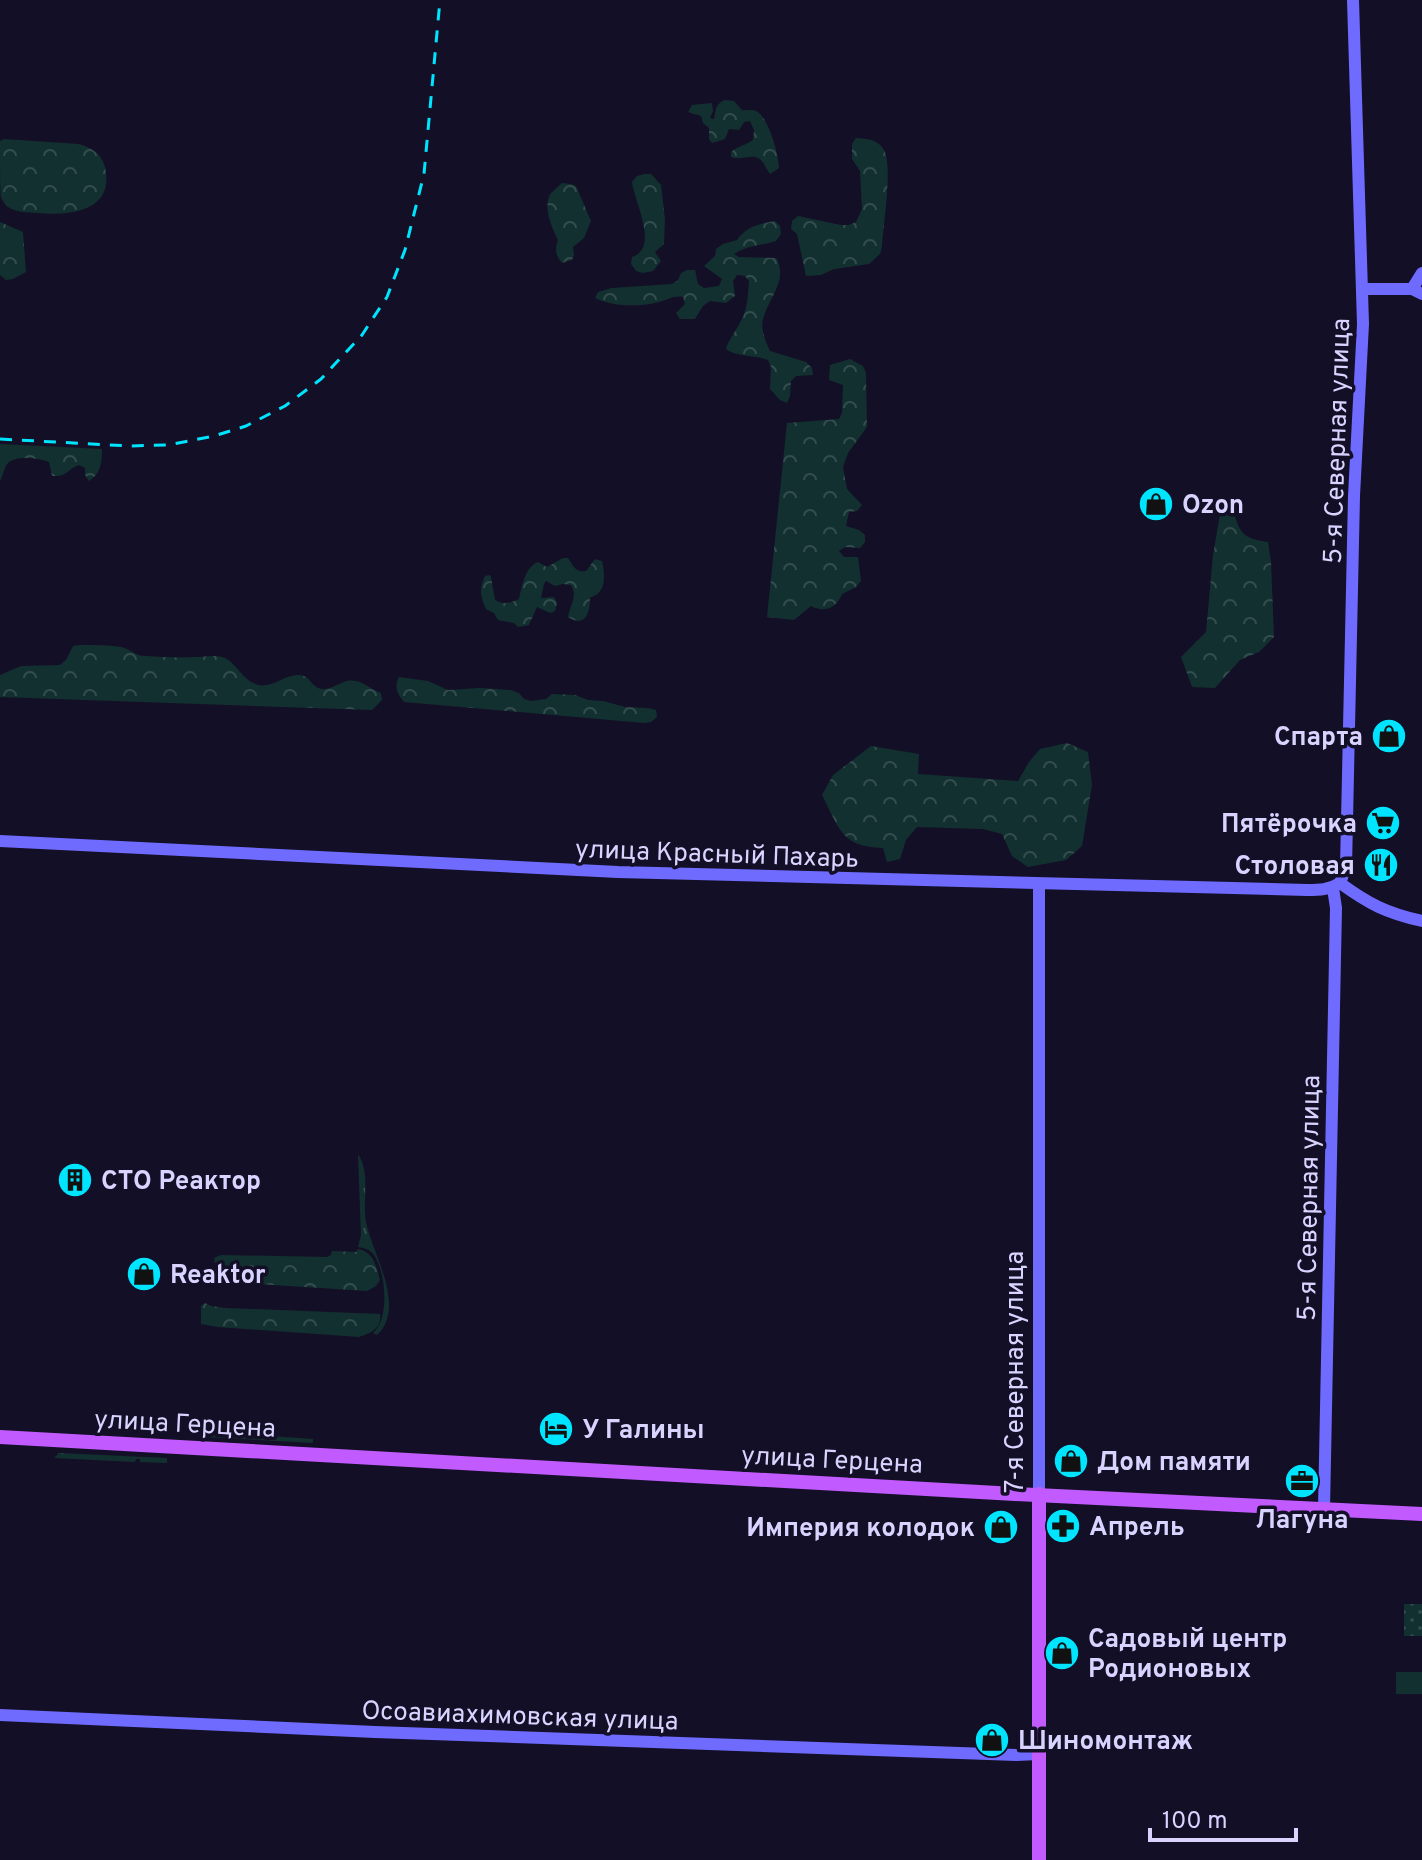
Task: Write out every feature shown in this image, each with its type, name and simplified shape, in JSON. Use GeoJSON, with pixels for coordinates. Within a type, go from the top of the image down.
{"type":"FeatureCollection","features":[{"type":"Feature","properties":{"kind":"main road","name":"улица Герцена"},"geometry":{"type":"LineString","coordinates":[[0,1437],[1422,1514]]}},
{"type":"Feature","properties":{"kind":"main road","name":"7-я Северная улица"},"geometry":{"type":"LineString","coordinates":[[1039,1494],[1039,1860]]}},
{"type":"Feature","properties":{"kind":"street","name":"5-я Северная улица"},"geometry":{"type":"LineString","coordinates":[[1324,1509],[1336,886],[1346,867],[1355,481],[1363,343],[1353,0]]}},
{"type":"Feature","properties":{"kind":"street"},"geometry":{"type":"LineString","coordinates":[[1363,289],[1417,291],[1422,273]]}},
{"type":"Feature","properties":{"kind":"street","name":"улица Красный Пахарь"},"geometry":{"type":"LineString","coordinates":[[0,841],[618,872],[1275,890],[1316,890],[1336,886]]}},
{"type":"Feature","properties":{"kind":"street","name":"7-я Северная улица"},"geometry":{"type":"LineString","coordinates":[[1039,884],[1039,1494]]}},
{"type":"Feature","properties":{"kind":"street"},"geometry":{"type":"LineString","coordinates":[[1336,886],[1375,907],[1422,921]]}},
{"type":"Feature","properties":{"kind":"street","name":"Осоавиахимовская улица"},"geometry":{"type":"LineString","coordinates":[[0,1715],[406,1733],[1039,1754]]}},
{"type":"Feature","properties":{"kind":"green space"},"geometry":{"type":"Polygon","coordinates":[[[725,100],[734,101],[742,110],[754,110],[765,120],[779,168],[770,174],[758,158],[731,157],[731,152],[736,148],[753,140],[754,130],[750,121],[744,122],[739,130],[729,129],[725,139],[712,143],[709,128],[701,116],[688,112],[692,105],[712,103],[710,118],[714,119],[718,105],[725,100]]]}},
{"type":"Feature","properties":{"kind":"green space"},"geometry":{"type":"Polygon","coordinates":[[[856,138],[879,144],[887,158],[887,197],[880,254],[869,264],[806,276],[797,234],[791,229],[792,221],[798,216],[841,225],[856,222],[862,209],[860,171],[852,159],[852,144],[856,138]]]}},
{"type":"Feature","properties":{"kind":"green space"},"geometry":{"type":"Polygon","coordinates":[[[0,141],[78,144],[91,149],[98,154],[105,167],[103,193],[88,208],[76,211],[51,214],[11,209],[1,197],[0,141]]]}},
{"type":"Feature","properties":{"kind":"green space"},"geometry":{"type":"Polygon","coordinates":[[[644,174],[651,174],[661,185],[665,219],[664,244],[655,252],[661,261],[653,271],[643,273],[636,271],[631,264],[632,257],[640,252],[644,244],[645,234],[632,182],[644,174]]]}},
{"type":"Feature","properties":{"kind":"green space"},"geometry":{"type":"Polygon","coordinates":[[[562,183],[576,186],[591,221],[584,238],[573,247],[572,260],[562,263],[557,255],[558,240],[547,204],[551,193],[562,183]]]}},
{"type":"Feature","properties":{"kind":"green space"},"geometry":{"type":"Polygon","coordinates":[[[775,221],[780,226],[781,234],[776,241],[734,254],[739,257],[776,258],[779,266],[779,282],[763,319],[764,335],[770,351],[806,362],[812,368],[813,375],[796,376],[791,381],[787,403],[770,389],[771,367],[768,360],[726,349],[745,310],[749,281],[745,276],[737,275],[733,281],[735,296],[726,303],[710,301],[695,319],[680,319],[676,313],[685,304],[683,297],[635,305],[618,305],[595,298],[598,292],[612,288],[672,284],[687,270],[695,270],[698,284],[704,288],[719,286],[722,279],[704,266],[715,256],[716,249],[737,240],[754,226],[775,221]]]}},
{"type":"Feature","properties":{"kind":"green space"},"geometry":{"type":"Polygon","coordinates":[[[0,222],[23,232],[26,272],[13,279],[6,280],[0,275],[0,222]]]}},
{"type":"Feature","properties":{"kind":"green space"},"geometry":{"type":"Polygon","coordinates":[[[850,359],[863,366],[866,373],[867,427],[848,453],[843,467],[847,489],[862,505],[857,511],[849,512],[846,526],[865,535],[865,542],[860,548],[845,547],[839,551],[844,557],[858,557],[861,581],[842,594],[830,608],[811,606],[794,620],[767,617],[787,423],[839,419],[843,385],[829,380],[830,365],[850,359]]]}},
{"type":"Feature","properties":{"kind":"green space"},"geometry":{"type":"Polygon","coordinates":[[[0,444],[102,449],[101,463],[96,475],[89,481],[85,468],[79,465],[64,474],[52,476],[49,462],[34,458],[16,459],[7,465],[0,481],[0,444]]]}},
{"type":"Feature","properties":{"kind":"green space"},"geometry":{"type":"Polygon","coordinates":[[[1232,507],[1246,536],[1268,542],[1274,637],[1259,652],[1240,660],[1215,688],[1192,687],[1181,657],[1206,632],[1221,508],[1232,507]]]}},
{"type":"Feature","properties":{"kind":"green space"},"geometry":{"type":"Polygon","coordinates":[[[568,558],[580,571],[586,571],[595,559],[602,561],[603,584],[599,592],[590,598],[588,613],[583,620],[568,617],[574,597],[571,585],[555,586],[546,581],[541,598],[554,597],[557,603],[555,611],[550,613],[537,607],[529,625],[518,627],[514,623],[498,620],[494,613],[486,609],[481,592],[485,576],[491,577],[495,600],[510,602],[519,599],[525,578],[534,564],[538,562],[547,567],[568,558]]]}},
{"type":"Feature","properties":{"kind":"green space"},"geometry":{"type":"Polygon","coordinates":[[[73,646],[121,647],[145,656],[221,657],[258,685],[269,685],[299,675],[322,689],[357,681],[381,693],[382,700],[372,710],[0,697],[0,675],[21,666],[60,665],[73,646]]]}},
{"type":"Feature","properties":{"kind":"green space"},"geometry":{"type":"Polygon","coordinates":[[[399,677],[428,681],[448,690],[511,690],[531,701],[546,699],[552,694],[575,695],[625,707],[656,710],[657,717],[644,723],[404,702],[397,690],[399,677]]]}},
{"type":"Feature","properties":{"kind":"green space"},"geometry":{"type":"Polygon","coordinates":[[[1067,743],[1088,752],[1092,785],[1082,846],[1066,860],[1028,867],[1012,856],[1002,834],[983,829],[917,827],[906,840],[900,859],[887,862],[883,848],[858,844],[843,834],[822,795],[833,775],[871,746],[919,754],[918,774],[1018,781],[1040,749],[1067,743]]]}},
{"type":"Feature","properties":{"kind":"green space"},"geometry":{"type":"Polygon","coordinates":[[[358,1154],[365,1178],[366,1222],[388,1295],[389,1310],[377,1335],[373,1333],[384,1307],[383,1283],[374,1255],[358,1247],[361,1235],[358,1154]]]}},
{"type":"Feature","properties":{"kind":"green space"},"geometry":{"type":"Polygon","coordinates":[[[358,1249],[371,1256],[380,1280],[367,1291],[212,1281],[217,1274],[214,1258],[221,1255],[327,1257],[332,1251],[356,1252],[358,1249]]]}},
{"type":"Feature","properties":{"kind":"green space"},"geometry":{"type":"Polygon","coordinates":[[[205,1303],[225,1308],[380,1314],[380,1319],[375,1329],[359,1337],[218,1327],[201,1324],[201,1306],[205,1303]]]}},
{"type":"Feature","properties":{"kind":"green space"},"geometry":{"type":"Polygon","coordinates":[[[197,1431],[313,1439],[313,1443],[204,1437],[197,1431]]]}},
{"type":"Feature","properties":{"kind":"green space"},"geometry":{"type":"Polygon","coordinates":[[[59,1453],[167,1458],[167,1463],[140,1462],[140,1459],[135,1462],[54,1458],[59,1453]]]}},
{"type":"Feature","properties":{"kind":"green space"},"geometry":{"type":"Polygon","coordinates":[[[1404,1604],[1422,1604],[1422,1636],[1404,1636],[1404,1604]]]}},
{"type":"Feature","properties":{"kind":"green space"},"geometry":{"type":"Polygon","coordinates":[[[1396,1672],[1422,1672],[1422,1694],[1396,1694],[1396,1672]]]}},
{"type":"Feature","properties":{"kind":"railway"},"geometry":{"type":"LineString","coordinates":[[0,439],[168,445],[246,426],[285,406],[321,379],[362,335],[387,297],[405,250],[424,174],[440,0]]}},
{"type":"Feature","properties":{"kind":"place","name":"Ozon"},"geometry":{"type":"Point","coordinates":[1156,504]}},
{"type":"Feature","properties":{"kind":"place","name":"Спарта"},"geometry":{"type":"Point","coordinates":[1389,736]}},
{"type":"Feature","properties":{"kind":"place","name":"Пятёрочка"},"geometry":{"type":"Point","coordinates":[1383,823]}},
{"type":"Feature","properties":{"kind":"place","name":"Столовая"},"geometry":{"type":"Point","coordinates":[1381,865]}},
{"type":"Feature","properties":{"kind":"place","name":"СТО Реактор"},"geometry":{"type":"Point","coordinates":[75,1180]}},
{"type":"Feature","properties":{"kind":"place","name":"Reaktor"},"geometry":{"type":"Point","coordinates":[144,1274]}},
{"type":"Feature","properties":{"kind":"place","name":"У Галины"},"geometry":{"type":"Point","coordinates":[556,1429]}},
{"type":"Feature","properties":{"kind":"place","name":"Дом памяти"},"geometry":{"type":"Point","coordinates":[1071,1461]}},
{"type":"Feature","properties":{"kind":"place","name":"Лагуна"},"geometry":{"type":"Point","coordinates":[1302,1481]}},
{"type":"Feature","properties":{"kind":"place","name":"Апрель"},"geometry":{"type":"Point","coordinates":[1063,1526]}},
{"type":"Feature","properties":{"kind":"place","name":"Империя колодок"},"geometry":{"type":"Point","coordinates":[1001,1527]}},
{"type":"Feature","properties":{"kind":"place","name":"Садовый центр Родионовых"},"geometry":{"type":"Point","coordinates":[1062,1653]}},
{"type":"Feature","properties":{"kind":"place","name":"Шиномонтаж"},"geometry":{"type":"Point","coordinates":[992,1740]}}]}
